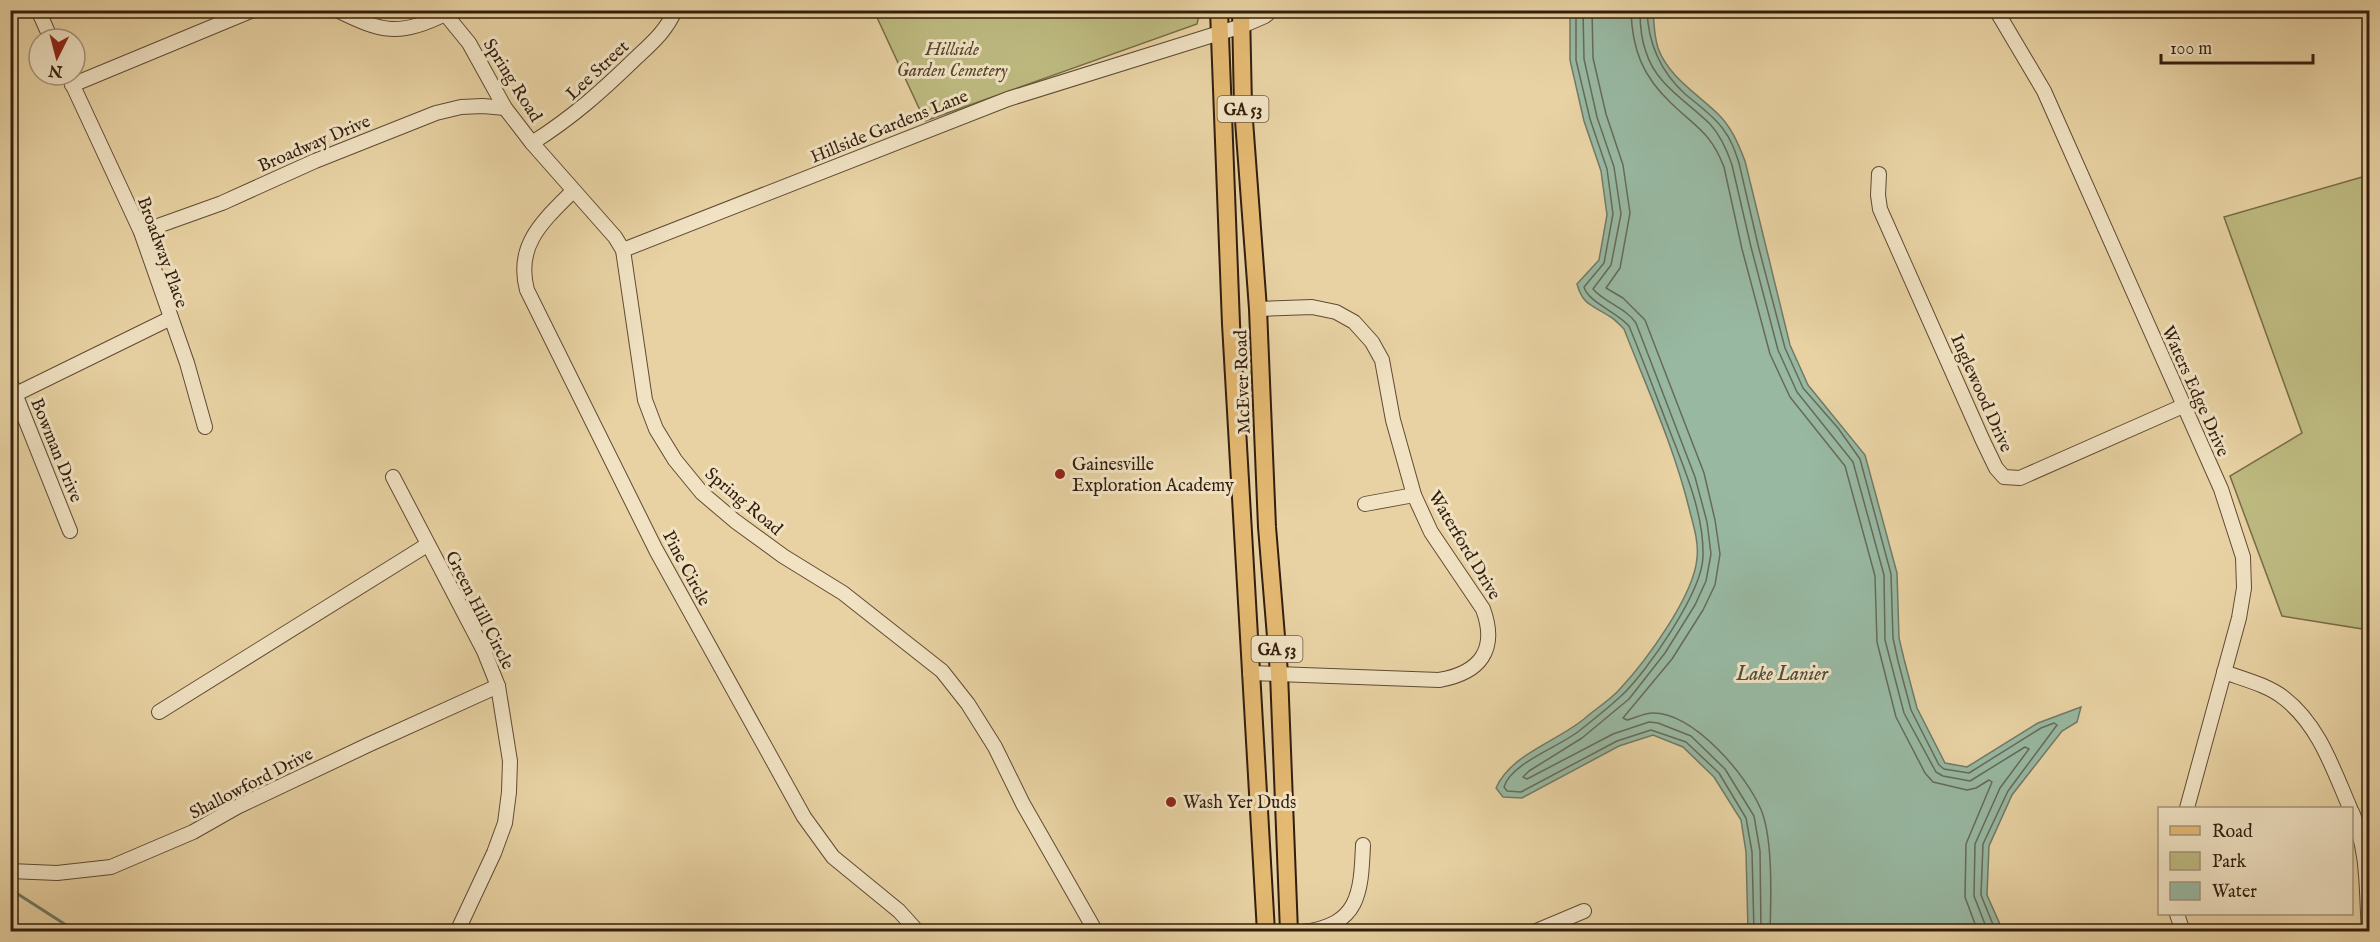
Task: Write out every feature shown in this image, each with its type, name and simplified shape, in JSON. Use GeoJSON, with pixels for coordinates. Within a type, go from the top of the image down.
{"type":"FeatureCollection","features":[{"type":"Feature","properties":{"kind":"main road","name":"McEver Road"},"geometry":{"type":"LineString","coordinates":[[1219,10],[1230,313],[1266,932]]}},
{"type":"Feature","properties":{"kind":"main road","name":"McEver Road"},"geometry":{"type":"LineString","coordinates":[[1241,18],[1243,107],[1258,309],[1267,526],[1279,672],[1289,932]]}},
{"type":"Feature","properties":{"kind":"street"},"geometry":{"type":"LineString","coordinates":[[38,10],[46,27]]}},
{"type":"Feature","properties":{"kind":"street"},"geometry":{"type":"LineString","coordinates":[[87,73],[253,10]]}},
{"type":"Feature","properties":{"kind":"street"},"geometry":{"type":"LineString","coordinates":[[337,10],[360,22],[392,30],[416,27],[443,12]]}},
{"type":"Feature","properties":{"kind":"street","name":"Lee Street"},"geometry":{"type":"LineString","coordinates":[[532,143],[570,119],[598,96],[663,32],[675,10]]}},
{"type":"Feature","properties":{"kind":"street","name":"Hillside Gardens Lane"},"geometry":{"type":"LineString","coordinates":[[623,250],[1008,99],[1221,32],[1241,18],[1265,16],[1272,10]]}},
{"type":"Feature","properties":{"kind":"street","name":"Waters Edge Drive"},"geometry":{"type":"LineString","coordinates":[[1996,10],[2044,91],[2221,489],[2243,557],[2244,588],[2187,807]]}},
{"type":"Feature","properties":{"kind":"street","name":"Spring Road"},"geometry":{"type":"LineString","coordinates":[[443,12],[469,43],[506,108],[532,143],[615,237],[623,250],[645,400],[656,429],[675,460],[702,493],[735,521],[783,556],[843,593],[942,671],[968,704],[995,747],[1023,804],[1096,932]]}},
{"type":"Feature","properties":{"kind":"street","name":"Broadway Place"},"geometry":{"type":"LineString","coordinates":[[13,388],[171,318],[141,232],[73,87]]}},
{"type":"Feature","properties":{"kind":"street","name":"Broadway Drive"},"geometry":{"type":"LineString","coordinates":[[141,232],[222,203],[315,161],[436,113],[461,107],[506,108]]}},
{"type":"Feature","properties":{"kind":"street","name":"Inglewood Drive"},"geometry":{"type":"LineString","coordinates":[[1879,174],[1880,208],[1983,441],[1996,468],[2004,477],[2020,478],[2183,406]]}},
{"type":"Feature","properties":{"kind":"street","name":"Pine Circle"},"geometry":{"type":"LineString","coordinates":[[573,191],[537,230],[528,246],[523,260],[523,275],[527,290],[656,550],[804,817],[833,857],[899,911],[918,932]]}},
{"type":"Feature","properties":{"kind":"street","name":"Waterford Drive"},"geometry":{"type":"LineString","coordinates":[[1250,673],[1279,672],[1440,680],[1457,677],[1480,662],[1486,650],[1489,634],[1488,622],[1483,609],[1431,532],[1414,495],[1393,420],[1382,360],[1372,342],[1354,322],[1336,312],[1312,307],[1258,309]]}},
{"type":"Feature","properties":{"kind":"street"},"geometry":{"type":"LineString","coordinates":[[171,318],[205,427]]}},
{"type":"Feature","properties":{"kind":"street","name":"Bowman Drive"},"geometry":{"type":"LineString","coordinates":[[13,388],[70,531]]}},
{"type":"Feature","properties":{"kind":"street","name":"Green Hill Circle"},"geometry":{"type":"LineString","coordinates":[[393,477],[484,651],[498,686],[510,761],[505,823],[494,853],[457,932]]}},
{"type":"Feature","properties":{"kind":"street"},"geometry":{"type":"LineString","coordinates":[[1365,504],[1414,495]]}},
{"type":"Feature","properties":{"kind":"street","name":"Green Hill Circle"},"geometry":{"type":"LineString","coordinates":[[159,712],[427,545]]}},
{"type":"Feature","properties":{"kind":"street"},"geometry":{"type":"LineString","coordinates":[[2224,672],[2283,697],[2305,718],[2320,740],[2350,807]]}},
{"type":"Feature","properties":{"kind":"street","name":"Shallowford Drive"},"geometry":{"type":"LineString","coordinates":[[10,871],[57,873],[120,864],[184,837],[237,807],[498,686]]}},
{"type":"Feature","properties":{"kind":"street"},"geometry":{"type":"LineString","coordinates":[[2353,815],[2361,835],[2366,864],[2369,932]]}},
{"type":"Feature","properties":{"kind":"street"},"geometry":{"type":"LineString","coordinates":[[1303,932],[1330,926],[1348,913],[1358,892],[1363,845]]}},
{"type":"Feature","properties":{"kind":"street"},"geometry":{"type":"LineString","coordinates":[[1534,932],[1584,911]]}},
{"type":"Feature","properties":{"kind":"street"},"geometry":{"type":"LineString","coordinates":[[2177,915],[2183,932]]}},
{"type":"Feature","properties":{"kind":"green space","name":"Hillside Garden Cemetery"},"geometry":{"type":"Polygon","coordinates":[[[874,11],[1200,11],[1197,24],[925,121],[874,11]]]}},
{"type":"Feature","properties":{"kind":"green space"},"geometry":{"type":"Polygon","coordinates":[[[2370,175],[2369,630],[2282,616],[2230,476],[2302,433],[2224,217],[2370,175]]]}},
{"type":"Feature","properties":{"kind":"water","name":"Lake Lanier"},"geometry":{"type":"Polygon","coordinates":[[[1570,11],[1653,11],[1658,48],[1668,67],[1683,84],[1722,118],[1737,141],[1745,161],[1790,345],[1808,385],[1865,455],[1897,573],[1899,638],[1904,659],[1917,708],[1945,763],[1967,767],[2038,723],[2081,707],[2077,722],[2062,731],[2012,795],[1989,846],[1987,895],[2003,931],[1748,931],[1746,852],[1741,820],[1714,777],[1683,747],[1653,735],[1619,746],[1522,798],[1503,797],[1496,788],[1512,766],[1584,719],[1615,694],[1630,678],[1655,646],[1678,609],[1694,573],[1697,558],[1695,533],[1676,463],[1624,329],[1586,301],[1577,284],[1599,260],[1607,215],[1601,171],[1584,121],[1570,60],[1570,11]]]}},
{"type":"Feature","properties":{"kind":"waterway"},"geometry":{"type":"LineString","coordinates":[[10,889],[77,932]]}},
{"type":"Feature","properties":{"kind":"place","name":"Gainesville Exploration Academy"},"geometry":{"type":"Point","coordinates":[1060,474]}},
{"type":"Feature","properties":{"kind":"place","name":"Wash Yer Duds"},"geometry":{"type":"Point","coordinates":[1171,802]}}]}
